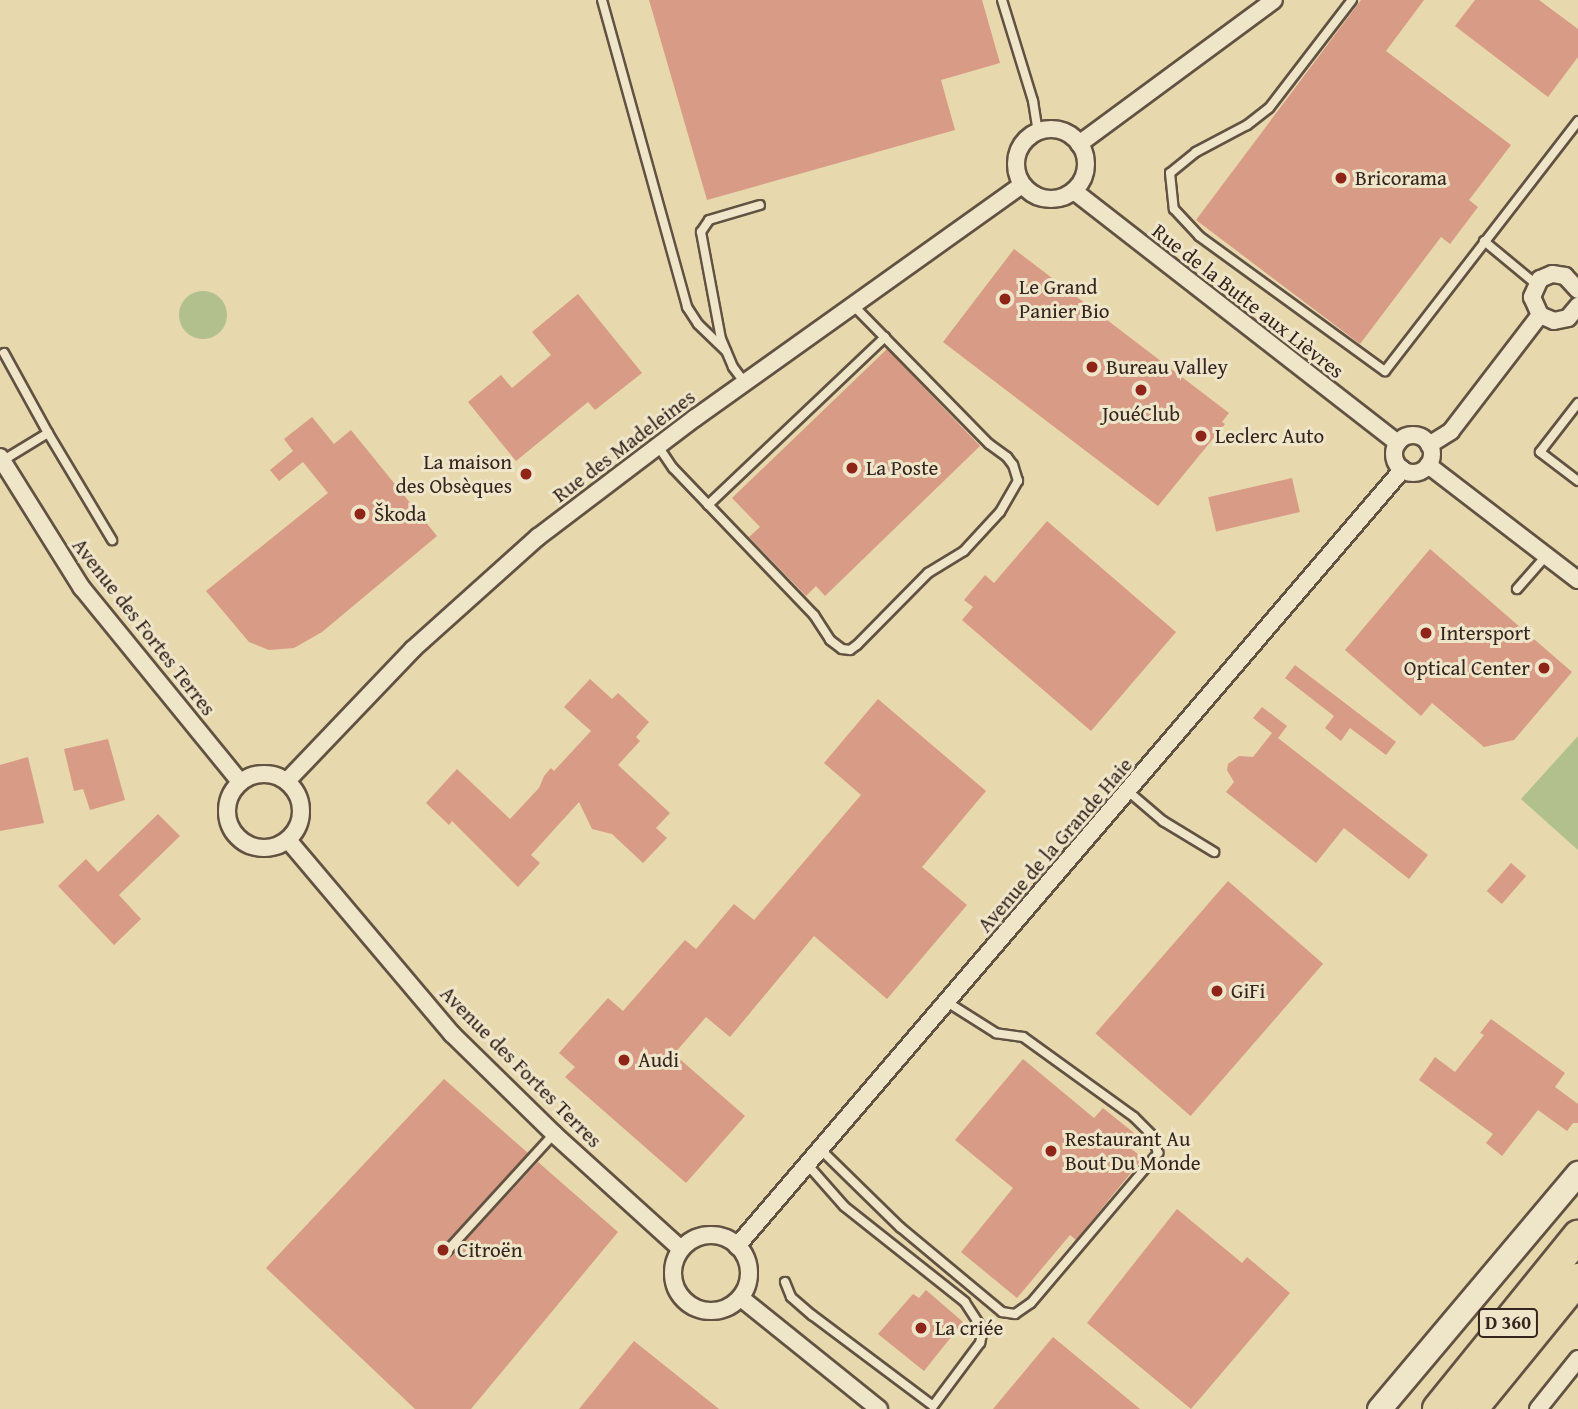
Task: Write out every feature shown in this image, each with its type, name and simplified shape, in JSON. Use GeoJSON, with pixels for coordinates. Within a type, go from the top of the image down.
{"type":"FeatureCollection","features":[{"type":"Feature","properties":{"kind":"highway","name":"D 360"},"geometry":{"type":"LineString","coordinates":[[1438,1409],[1578,1236]]}},
{"type":"Feature","properties":{"kind":"highway","name":"D 360"},"geometry":{"type":"LineString","coordinates":[[1472,1409],[1578,1279]]}},
{"type":"Feature","properties":{"kind":"street"},"geometry":{"type":"LineString","coordinates":[[1079,144],[1274,0]]}},
{"type":"Feature","properties":{"kind":"street"},"geometry":{"type":"LineString","coordinates":[[1038,131],[1061,131],[1079,144],[1086,163],[1081,183],[1074,191],[1064,197],[1041,198],[1022,185],[1015,164],[1017,154],[1029,136],[1038,131]]}},
{"type":"Feature","properties":{"kind":"street","name":"Rue des Madeleines"},"geometry":{"type":"LineString","coordinates":[[286,781],[413,649],[538,537],[658,446],[1022,185]]}},
{"type":"Feature","properties":{"kind":"street","name":"Rue de la Butte aux Lièvres"},"geometry":{"type":"LineString","coordinates":[[1074,191],[1398,443]]}},
{"type":"Feature","properties":{"kind":"street"},"geometry":{"type":"LineString","coordinates":[[1539,315],[1531,297],[1536,284],[1552,274],[1576,280]]}},
{"type":"Feature","properties":{"kind":"street"},"geometry":{"type":"LineString","coordinates":[[1539,315],[1561,321],[1577,311]]}},
{"type":"Feature","properties":{"kind":"street"},"geometry":{"type":"LineString","coordinates":[[1429,444],[1451,431],[1539,315]]}},
{"type":"Feature","properties":{"kind":"street"},"geometry":{"type":"LineString","coordinates":[[1414,435],[1429,444],[1432,455],[1428,465],[1419,472],[1403,470],[1396,460],[1398,443],[1414,435]]}},
{"type":"Feature","properties":{"kind":"street","name":"Avenue des Fortes Terres"},"geometry":{"type":"LineString","coordinates":[[1,459],[82,588],[240,782]]}},
{"type":"Feature","properties":{"kind":"street"},"geometry":{"type":"LineString","coordinates":[[1428,465],[1578,580]]}},
{"type":"Feature","properties":{"kind":"street","name":"Avenue de la Grande Haie"},"geometry":{"type":"LineString","coordinates":[[737,1245],[1403,470]]}},
{"type":"Feature","properties":{"kind":"street"},"geometry":{"type":"LineString","coordinates":[[263,774],[286,781],[301,805],[299,824],[288,840],[269,848],[259,848],[240,839],[233,831],[227,810],[233,790],[240,782],[263,774]]}},
{"type":"Feature","properties":{"kind":"street","name":"Avenue des Fortes Terres"},"geometry":{"type":"LineString","coordinates":[[288,840],[452,1034],[554,1134],[681,1249]]}},
{"type":"Feature","properties":{"kind":"street"},"geometry":{"type":"LineString","coordinates":[[1379,1409],[1578,1173]]}},
{"type":"Feature","properties":{"kind":"street"},"geometry":{"type":"LineString","coordinates":[[714,1235],[737,1245],[748,1265],[749,1277],[741,1298],[732,1306],[709,1312],[687,1303],[674,1283],[672,1271],[681,1249],[691,1241],[714,1235]]}},
{"type":"Feature","properties":{"kind":"street"},"geometry":{"type":"LineString","coordinates":[[741,1298],[879,1409]]}},
{"type":"Feature","properties":{"kind":"street"},"geometry":{"type":"LineString","coordinates":[[1538,1409],[1578,1359]]}},
{"type":"Feature","properties":{"kind":"lane"},"geometry":{"type":"LineString","coordinates":[[602,0],[688,307],[698,324],[726,351]]}},
{"type":"Feature","properties":{"kind":"lane"},"geometry":{"type":"LineString","coordinates":[[1002,0],[1033,101],[1038,131]]}},
{"type":"Feature","properties":{"kind":"lane"},"geometry":{"type":"LineString","coordinates":[[1352,0],[1269,108],[1247,125],[1196,152],[1170,173],[1174,209],[1199,236],[1384,371],[1578,121]]}},
{"type":"Feature","properties":{"kind":"lane"},"geometry":{"type":"LineString","coordinates":[[746,383],[733,367],[726,351],[701,232],[709,220],[760,205]]}},
{"type":"Feature","properties":{"kind":"lane"},"geometry":{"type":"LineString","coordinates":[[1484,242],[1536,284]]}},
{"type":"Feature","properties":{"kind":"lane"},"geometry":{"type":"LineString","coordinates":[[658,446],[668,462],[814,615],[830,640],[842,649],[850,650],[928,573],[964,551],[1000,512],[1018,481],[1013,465],[855,306]]}},
{"type":"Feature","properties":{"kind":"lane"},"geometry":{"type":"LineString","coordinates":[[708,505],[885,337]]}},
{"type":"Feature","properties":{"kind":"lane"},"geometry":{"type":"LineString","coordinates":[[4,353],[112,540]]}},
{"type":"Feature","properties":{"kind":"lane"},"geometry":{"type":"LineString","coordinates":[[1578,403],[1540,452],[1578,481]]}},
{"type":"Feature","properties":{"kind":"lane"},"geometry":{"type":"LineString","coordinates":[[1,459],[48,433]]}},
{"type":"Feature","properties":{"kind":"lane"},"geometry":{"type":"LineString","coordinates":[[1517,589],[1546,556]]}},
{"type":"Feature","properties":{"kind":"lane"},"geometry":{"type":"LineString","coordinates":[[1129,792],[1163,821],[1214,852]]}},
{"type":"Feature","properties":{"kind":"lane"},"geometry":{"type":"LineString","coordinates":[[820,1149],[900,1227],[1002,1312],[1015,1314],[1031,1303],[1158,1153],[1152,1135],[1135,1118],[1023,1037],[996,1032],[947,1002]]}},
{"type":"Feature","properties":{"kind":"lane"},"geometry":{"type":"LineString","coordinates":[[447,1251],[554,1134]]}},
{"type":"Feature","properties":{"kind":"lane"},"geometry":{"type":"LineString","coordinates":[[785,1282],[791,1297],[812,1315],[932,1408],[980,1343],[983,1330],[965,1302],[844,1206],[807,1164]]}},
{"type":"Feature","properties":{"kind":"green space"},"geometry":{"type":"Polygon","coordinates":[[[203,291],[220,298],[227,315],[220,332],[203,339],[186,332],[179,315],[186,298],[203,291]]]}},
{"type":"Feature","properties":{"kind":"green space"},"geometry":{"type":"Polygon","coordinates":[[[1578,736],[1578,850],[1521,799],[1578,736]]]}},
{"type":"Feature","properties":{"kind":"building"},"geometry":{"type":"Polygon","coordinates":[[[649,0],[982,0],[1000,63],[941,80],[955,130],[707,200],[649,0]]]}},
{"type":"Feature","properties":{"kind":"building"},"geometry":{"type":"Polygon","coordinates":[[[1361,0],[1424,0],[1386,51],[1511,145],[1469,200],[1478,207],[1450,244],[1441,237],[1360,344],[1196,220],[1361,0]]]}},
{"type":"Feature","properties":{"kind":"building"},"geometry":{"type":"Polygon","coordinates":[[[1475,0],[1539,0],[1578,29],[1578,57],[1548,97],[1455,26],[1475,0]]]}},
{"type":"Feature","properties":{"kind":"building"},"geometry":{"type":"Polygon","coordinates":[[[1014,249],[1229,413],[1222,422],[1225,424],[1158,506],[943,342],[1014,249]]]}},
{"type":"Feature","properties":{"kind":"building"},"geometry":{"type":"Polygon","coordinates":[[[578,294],[642,373],[595,410],[588,402],[516,461],[468,402],[501,375],[512,388],[551,355],[532,332],[578,294]]]}},
{"type":"Feature","properties":{"kind":"building","name":"La Poste"},"geometry":{"type":"Polygon","coordinates":[[[887,349],[980,446],[825,596],[816,586],[806,596],[749,537],[760,527],[732,498],[887,349]]]}},
{"type":"Feature","properties":{"kind":"building","name":"Škoda"},"geometry":{"type":"Polygon","coordinates":[[[312,417],[334,444],[351,430],[437,536],[322,632],[294,648],[269,650],[249,642],[206,591],[328,493],[303,462],[279,481],[270,470],[293,451],[284,439],[312,417]]]}},
{"type":"Feature","properties":{"kind":"building"},"geometry":{"type":"Polygon","coordinates":[[[1292,478],[1300,512],[1216,531],[1208,497],[1292,478]]]}},
{"type":"Feature","properties":{"kind":"building"},"geometry":{"type":"Polygon","coordinates":[[[1047,521],[1176,632],[1091,731],[962,620],[973,607],[964,600],[985,575],[994,583],[1047,521]]]}},
{"type":"Feature","properties":{"kind":"building"},"geometry":{"type":"Polygon","coordinates":[[[1430,549],[1572,672],[1514,740],[1484,747],[1432,703],[1421,716],[1345,650],[1430,549]]]}},
{"type":"Feature","properties":{"kind":"building"},"geometry":{"type":"Polygon","coordinates":[[[1295,665],[1396,742],[1386,755],[1350,728],[1341,741],[1325,728],[1334,716],[1285,678],[1295,665]]]}},
{"type":"Feature","properties":{"kind":"building"},"geometry":{"type":"Polygon","coordinates":[[[590,679],[612,699],[618,693],[649,722],[636,737],[640,741],[618,765],[670,813],[656,828],[667,838],[643,863],[612,834],[592,829],[579,802],[531,855],[540,863],[518,887],[452,821],[449,825],[426,803],[457,769],[510,819],[539,788],[551,768],[554,771],[591,731],[564,707],[590,679]]]}},
{"type":"Feature","properties":{"kind":"building"},"geometry":{"type":"Polygon","coordinates":[[[878,699],[986,791],[922,867],[967,905],[887,999],[814,936],[730,1037],[706,1017],[674,1054],[745,1116],[686,1183],[565,1077],[575,1067],[559,1053],[608,998],[623,1011],[685,940],[696,949],[734,904],[754,920],[861,795],[824,763],[878,699]]]}},
{"type":"Feature","properties":{"kind":"building"},"geometry":{"type":"Polygon","coordinates":[[[1262,707],[1287,726],[1278,738],[1428,855],[1409,879],[1344,828],[1316,863],[1226,792],[1234,782],[1227,770],[1228,764],[1239,756],[1253,757],[1272,733],[1253,718],[1262,707]]]}},
{"type":"Feature","properties":{"kind":"building"},"geometry":{"type":"Polygon","coordinates":[[[108,739],[125,800],[90,810],[83,789],[74,791],[64,749],[108,739]]]}},
{"type":"Feature","properties":{"kind":"building"},"geometry":{"type":"Polygon","coordinates":[[[28,757],[44,823],[0,831],[0,765],[28,757]]]}},
{"type":"Feature","properties":{"kind":"building"},"geometry":{"type":"Polygon","coordinates":[[[158,814],[180,836],[119,895],[141,919],[114,945],[58,886],[86,859],[98,872],[158,814]]]}},
{"type":"Feature","properties":{"kind":"building"},"geometry":{"type":"Polygon","coordinates":[[[1511,863],[1526,876],[1502,904],[1487,891],[1511,863]]]}},
{"type":"Feature","properties":{"kind":"building","name":"GiFi"},"geometry":{"type":"Polygon","coordinates":[[[1228,881],[1323,964],[1191,1116],[1095,1033],[1228,881]]]}},
{"type":"Feature","properties":{"kind":"building"},"geometry":{"type":"Polygon","coordinates":[[[1491,1019],[1565,1073],[1555,1087],[1578,1104],[1578,1123],[1573,1123],[1567,1131],[1538,1110],[1502,1156],[1486,1143],[1493,1134],[1419,1080],[1435,1057],[1455,1072],[1484,1035],[1480,1033],[1491,1019]]]}},
{"type":"Feature","properties":{"kind":"building","name":"Restaurant Au Bout Du Monde"},"geometry":{"type":"Polygon","coordinates":[[[1023,1059],[1094,1118],[1103,1108],[1134,1133],[1125,1144],[1143,1158],[1076,1240],[1070,1235],[1017,1298],[961,1252],[1013,1188],[955,1140],[1023,1059]]]}},
{"type":"Feature","properties":{"kind":"building","name":"Citroën"},"geometry":{"type":"Polygon","coordinates":[[[444,1079],[528,1153],[442,1247],[443,1256],[452,1255],[538,1162],[618,1232],[471,1409],[415,1409],[266,1268],[444,1079]]]}},
{"type":"Feature","properties":{"kind":"building"},"geometry":{"type":"Polygon","coordinates":[[[1177,1209],[1242,1263],[1247,1257],[1290,1293],[1191,1409],[1087,1323],[1177,1209]]]}},
{"type":"Feature","properties":{"kind":"building","name":"La criée"},"geometry":{"type":"Polygon","coordinates":[[[926,1290],[963,1322],[924,1371],[878,1334],[913,1294],[919,1298],[926,1290]]]}},
{"type":"Feature","properties":{"kind":"building"},"geometry":{"type":"Polygon","coordinates":[[[1053,1337],[1140,1409],[993,1409],[1053,1337]]]}},
{"type":"Feature","properties":{"kind":"building"},"geometry":{"type":"Polygon","coordinates":[[[634,1341],[719,1409],[579,1409],[634,1341]]]}},
{"type":"Feature","properties":{"kind":"place","name":"Bricorama"},"geometry":{"type":"Point","coordinates":[1341,178]}},
{"type":"Feature","properties":{"kind":"place","name":"Le Grand Panier Bio"},"geometry":{"type":"Point","coordinates":[1005,299]}},
{"type":"Feature","properties":{"kind":"place","name":"Bureau Valley"},"geometry":{"type":"Point","coordinates":[1092,367]}},
{"type":"Feature","properties":{"kind":"place","name":"JouéClub"},"geometry":{"type":"Point","coordinates":[1141,390]}},
{"type":"Feature","properties":{"kind":"place","name":"Leclerc Auto"},"geometry":{"type":"Point","coordinates":[1201,436]}},
{"type":"Feature","properties":{"kind":"place","name":"La Poste"},"geometry":{"type":"Point","coordinates":[852,468]}},
{"type":"Feature","properties":{"kind":"place","name":"La maison des Obsèques"},"geometry":{"type":"Point","coordinates":[526,474]}},
{"type":"Feature","properties":{"kind":"place","name":"Škoda"},"geometry":{"type":"Point","coordinates":[360,514]}},
{"type":"Feature","properties":{"kind":"place","name":"Intersport"},"geometry":{"type":"Point","coordinates":[1426,633]}},
{"type":"Feature","properties":{"kind":"place","name":"Optical Center"},"geometry":{"type":"Point","coordinates":[1544,668]}},
{"type":"Feature","properties":{"kind":"place","name":"GiFi"},"geometry":{"type":"Point","coordinates":[1217,991]}},
{"type":"Feature","properties":{"kind":"place","name":"Audi"},"geometry":{"type":"Point","coordinates":[624,1060]}},
{"type":"Feature","properties":{"kind":"place","name":"Restaurant Au Bout Du Monde"},"geometry":{"type":"Point","coordinates":[1051,1151]}},
{"type":"Feature","properties":{"kind":"place","name":"Citroën"},"geometry":{"type":"Point","coordinates":[443,1250]}},
{"type":"Feature","properties":{"kind":"place","name":"La criée"},"geometry":{"type":"Point","coordinates":[921,1328]}}]}
